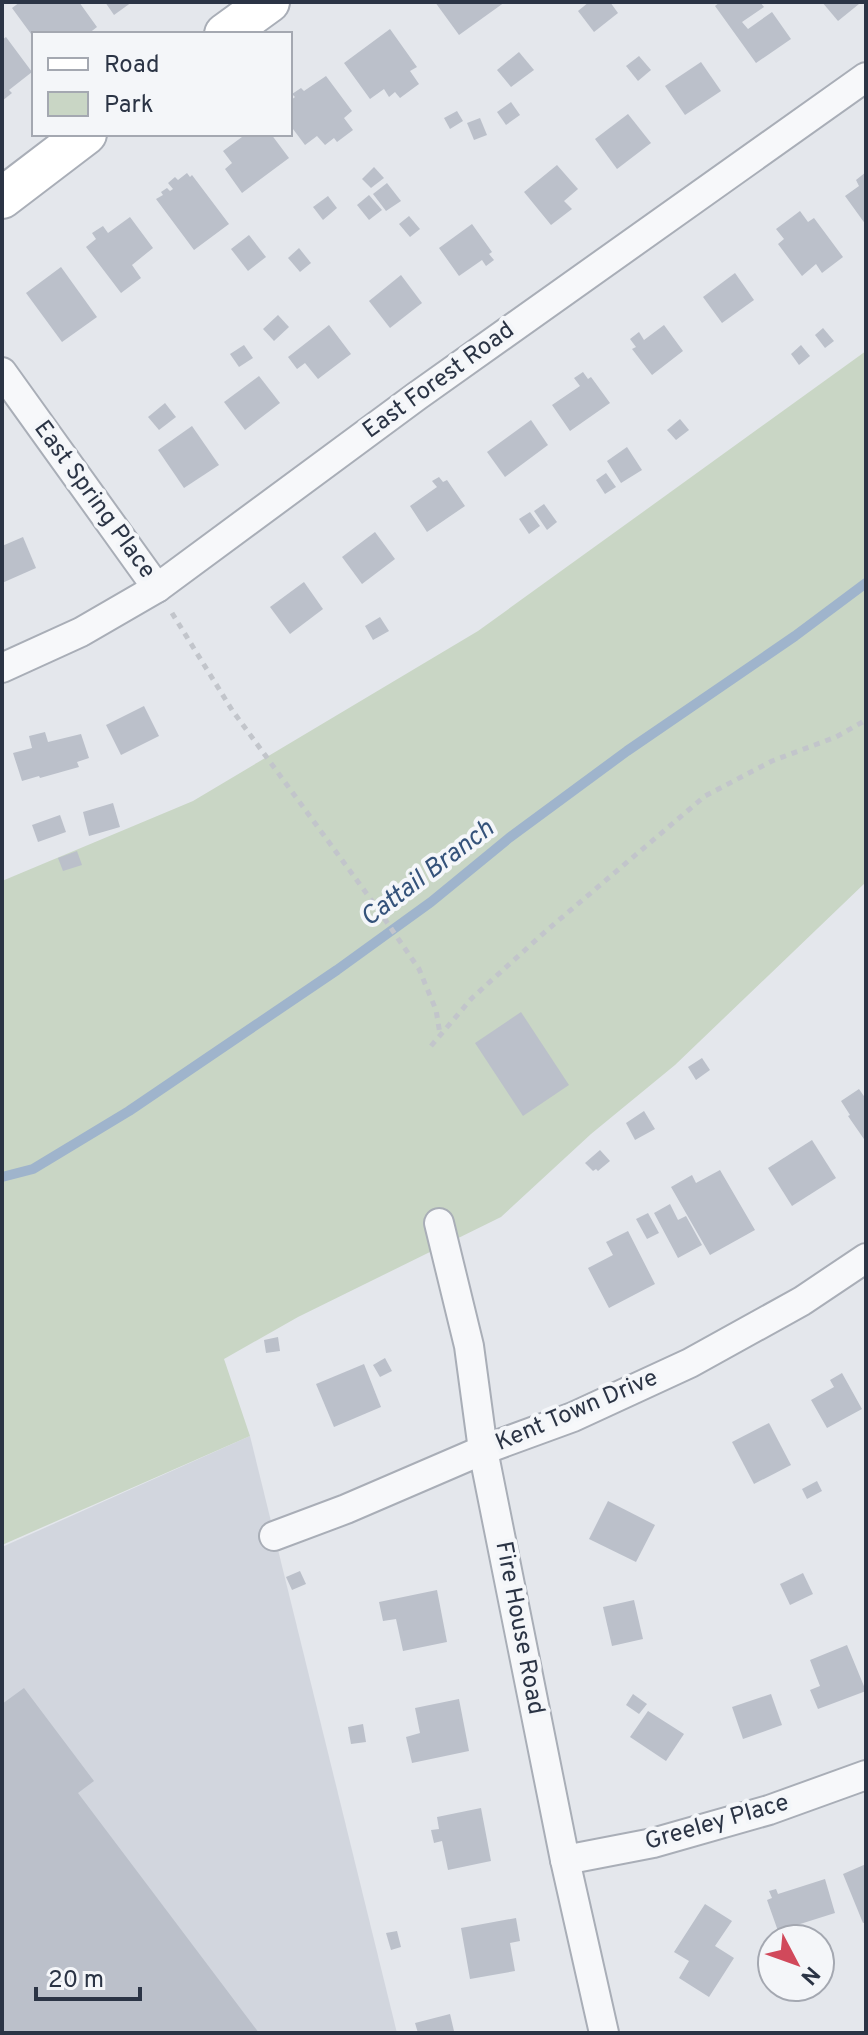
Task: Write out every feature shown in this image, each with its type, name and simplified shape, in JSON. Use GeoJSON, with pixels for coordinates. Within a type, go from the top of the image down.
{"type":"FeatureCollection","features":[{"type":"Feature","properties":{"kind":"street"},"geometry":{"type":"LineString","coordinates":[[228,32],[269,2]]}},
{"type":"Feature","properties":{"kind":"street","name":"East Forest Road"},"geometry":{"type":"LineString","coordinates":[[2,668],[81,632],[157,588],[417,396],[866,77]]}},
{"type":"Feature","properties":{"kind":"street"},"geometry":{"type":"LineString","coordinates":[[2,198],[83,136]]}},
{"type":"Feature","properties":{"kind":"street","name":"East Spring Place"},"geometry":{"type":"LineString","coordinates":[[2,372],[157,588]]}},
{"type":"Feature","properties":{"kind":"street","name":"Fire House Road"},"geometry":{"type":"LineString","coordinates":[[439,1223],[469,1346],[483,1450],[565,1860],[604,2033]]}},
{"type":"Feature","properties":{"kind":"street","name":"Kent Town Drive"},"geometry":{"type":"LineString","coordinates":[[274,1536],[346,1509],[483,1450],[573,1417],[690,1363],[802,1301],[866,1258]]}},
{"type":"Feature","properties":{"kind":"street","name":"Greeley Place"},"geometry":{"type":"LineString","coordinates":[[565,1860],[653,1843],[769,1810],[866,1775]]}},
{"type":"Feature","properties":{"kind":"path"},"geometry":{"type":"LineString","coordinates":[[157,588],[232,710],[419,969],[436,1010],[440,1036]]}},
{"type":"Feature","properties":{"kind":"path"},"geometry":{"type":"LineString","coordinates":[[431,1046],[472,998],[705,796],[772,761],[836,737],[866,720]]}},
{"type":"Feature","properties":{"kind":"shaded area"},"geometry":{"type":"Polygon","coordinates":[[[250,1436],[397,2033],[2,2033],[2,1547],[250,1436]]]}},
{"type":"Feature","properties":{"kind":"green space"},"geometry":{"type":"Polygon","coordinates":[[[866,351],[866,882],[675,1065],[591,1134],[501,1217],[298,1317],[224,1359],[250,1436],[2,1545],[2,881],[193,801],[478,631],[866,351]]]}},
{"type":"Feature","properties":{"kind":"building"},"geometry":{"type":"Polygon","coordinates":[[[20,2],[79,2],[97,27],[91,32],[32,32],[32,35],[12,8],[20,2]]]}},
{"type":"Feature","properties":{"kind":"building"},"geometry":{"type":"Polygon","coordinates":[[[105,2],[132,2],[114,15],[105,2]]]}},
{"type":"Feature","properties":{"kind":"building"},"geometry":{"type":"Polygon","coordinates":[[[435,2],[505,2],[459,35],[435,2]]]}},
{"type":"Feature","properties":{"kind":"building"},"geometry":{"type":"Polygon","coordinates":[[[589,2],[610,2],[618,13],[594,32],[578,11],[589,2]]]}},
{"type":"Feature","properties":{"kind":"building"},"geometry":{"type":"Polygon","coordinates":[[[720,2],[760,2],[764,7],[742,22],[748,29],[772,12],[791,39],[756,63],[715,6],[720,2]]]}},
{"type":"Feature","properties":{"kind":"building"},"geometry":{"type":"Polygon","coordinates":[[[822,2],[857,2],[859,4],[838,21],[822,2]]]}},
{"type":"Feature","properties":{"kind":"building"},"geometry":{"type":"Polygon","coordinates":[[[390,29],[417,67],[410,71],[419,84],[400,98],[395,92],[389,97],[384,89],[370,99],[344,63],[390,29]]]}},
{"type":"Feature","properties":{"kind":"building"},"geometry":{"type":"Polygon","coordinates":[[[6,37],[32,72],[9,90],[12,93],[2,101],[2,40],[6,37]]]}},
{"type":"Feature","properties":{"kind":"building"},"geometry":{"type":"Polygon","coordinates":[[[519,52],[534,70],[511,87],[497,70],[519,52]]]}},
{"type":"Feature","properties":{"kind":"building"},"geometry":{"type":"Polygon","coordinates":[[[639,56],[651,70],[638,81],[626,66],[639,56]]]}},
{"type":"Feature","properties":{"kind":"building"},"geometry":{"type":"Polygon","coordinates":[[[701,62],[721,91],[685,115],[665,86],[701,62]]]}},
{"type":"Feature","properties":{"kind":"building"},"geometry":{"type":"Polygon","coordinates":[[[326,76],[352,111],[344,118],[353,130],[337,142],[334,138],[325,145],[317,136],[305,145],[292,128],[292,99],[295,97],[292,94],[301,88],[304,91],[326,76]]]}},
{"type":"Feature","properties":{"kind":"building"},"geometry":{"type":"Polygon","coordinates":[[[511,102],[520,115],[506,125],[497,112],[511,102]]]}},
{"type":"Feature","properties":{"kind":"building"},"geometry":{"type":"Polygon","coordinates":[[[457,111],[463,121],[450,129],[444,118],[457,111]]]}},
{"type":"Feature","properties":{"kind":"building"},"geometry":{"type":"Polygon","coordinates":[[[628,114],[651,143],[617,169],[595,139],[628,114]]]}},
{"type":"Feature","properties":{"kind":"building"},"geometry":{"type":"Polygon","coordinates":[[[480,118],[487,135],[474,140],[467,123],[480,118]]]}},
{"type":"Feature","properties":{"kind":"building"},"geometry":{"type":"Polygon","coordinates":[[[243,136],[272,136],[289,158],[242,193],[225,169],[232,163],[223,151],[243,136]]]}},
{"type":"Feature","properties":{"kind":"building"},"geometry":{"type":"Polygon","coordinates":[[[557,165],[578,189],[564,201],[572,209],[551,225],[524,192],[557,165]]]}},
{"type":"Feature","properties":{"kind":"building"},"geometry":{"type":"Polygon","coordinates":[[[374,167],[384,178],[371,188],[362,179],[374,167]]]}},
{"type":"Feature","properties":{"kind":"building"},"geometry":{"type":"Polygon","coordinates":[[[866,172],[866,225],[845,196],[859,186],[856,180],[866,172]]]}},
{"type":"Feature","properties":{"kind":"building"},"geometry":{"type":"Polygon","coordinates":[[[187,173],[190,177],[192,175],[229,224],[194,250],[156,199],[167,188],[170,191],[173,189],[168,183],[175,177],[178,180],[187,173]]]}},
{"type":"Feature","properties":{"kind":"building"},"geometry":{"type":"Polygon","coordinates":[[[387,183],[401,201],[386,211],[373,194],[387,183]]]}},
{"type":"Feature","properties":{"kind":"building"},"geometry":{"type":"Polygon","coordinates":[[[369,195],[382,210],[369,220],[357,205],[369,195]]]}},
{"type":"Feature","properties":{"kind":"building"},"geometry":{"type":"Polygon","coordinates":[[[328,196],[337,208],[323,220],[313,207],[328,196]]]}},
{"type":"Feature","properties":{"kind":"building"},"geometry":{"type":"Polygon","coordinates":[[[800,211],[808,222],[814,218],[843,257],[822,273],[816,264],[802,276],[778,244],[784,239],[776,229],[800,211]]]}},
{"type":"Feature","properties":{"kind":"building"},"geometry":{"type":"Polygon","coordinates":[[[409,216],[420,229],[410,237],[399,224],[409,216]]]}},
{"type":"Feature","properties":{"kind":"building"},"geometry":{"type":"Polygon","coordinates":[[[130,217],[153,248],[132,265],[141,278],[121,293],[86,247],[96,239],[92,233],[103,226],[108,233],[130,217]]]}},
{"type":"Feature","properties":{"kind":"building"},"geometry":{"type":"Polygon","coordinates":[[[472,224],[492,252],[489,254],[494,260],[486,266],[482,260],[459,276],[439,248],[472,224]]]}},
{"type":"Feature","properties":{"kind":"building"},"geometry":{"type":"Polygon","coordinates":[[[249,235],[266,257],[248,271],[231,249],[249,235]]]}},
{"type":"Feature","properties":{"kind":"building"},"geometry":{"type":"Polygon","coordinates":[[[299,248],[311,263],[300,272],[288,258],[299,248]]]}},
{"type":"Feature","properties":{"kind":"building"},"geometry":{"type":"Polygon","coordinates":[[[61,267],[97,317],[62,342],[26,293],[61,267]]]}},
{"type":"Feature","properties":{"kind":"building"},"geometry":{"type":"Polygon","coordinates":[[[735,273],[754,300],[722,323],[703,297],[735,273]]]}},
{"type":"Feature","properties":{"kind":"building"},"geometry":{"type":"Polygon","coordinates":[[[401,275],[422,303],[390,328],[369,301],[401,275]]]}},
{"type":"Feature","properties":{"kind":"building"},"geometry":{"type":"Polygon","coordinates":[[[278,315],[289,327],[274,341],[263,329],[278,315]]]}},
{"type":"Feature","properties":{"kind":"building"},"geometry":{"type":"Polygon","coordinates":[[[329,325],[351,354],[318,379],[305,363],[297,369],[288,357],[329,325]]]}},
{"type":"Feature","properties":{"kind":"building"},"geometry":{"type":"Polygon","coordinates":[[[664,325],[683,351],[652,375],[632,349],[636,347],[630,339],[639,332],[644,340],[664,325]]]}},
{"type":"Feature","properties":{"kind":"building"},"geometry":{"type":"Polygon","coordinates":[[[823,328],[834,341],[825,348],[815,335],[823,328]]]}},
{"type":"Feature","properties":{"kind":"building"},"geometry":{"type":"Polygon","coordinates":[[[244,345],[253,358],[239,367],[230,354],[244,345]]]}},
{"type":"Feature","properties":{"kind":"building"},"geometry":{"type":"Polygon","coordinates":[[[801,345],[810,356],[799,365],[791,354],[801,345]]]}},
{"type":"Feature","properties":{"kind":"building"},"geometry":{"type":"Polygon","coordinates":[[[583,372],[588,379],[591,377],[610,403],[570,431],[552,405],[580,386],[574,378],[583,372]]]}},
{"type":"Feature","properties":{"kind":"building"},"geometry":{"type":"Polygon","coordinates":[[[259,376],[280,403],[245,430],[224,402],[259,376]]]}},
{"type":"Feature","properties":{"kind":"building"},"geometry":{"type":"Polygon","coordinates":[[[165,403],[176,417],[159,430],[148,417],[165,403]]]}},
{"type":"Feature","properties":{"kind":"building"},"geometry":{"type":"Polygon","coordinates":[[[680,419],[689,430],[676,440],[667,430],[680,419]]]}},
{"type":"Feature","properties":{"kind":"building"},"geometry":{"type":"Polygon","coordinates":[[[531,420],[548,445],[505,477],[487,452],[531,420]]]}},
{"type":"Feature","properties":{"kind":"building"},"geometry":{"type":"Polygon","coordinates":[[[192,426],[219,465],[184,488],[158,450],[192,426]]]}},
{"type":"Feature","properties":{"kind":"building"},"geometry":{"type":"Polygon","coordinates":[[[627,447],[642,470],[621,483],[607,461],[627,447]]]}},
{"type":"Feature","properties":{"kind":"building"},"geometry":{"type":"Polygon","coordinates":[[[606,473],[616,487],[605,494],[596,480],[606,473]]]}},
{"type":"Feature","properties":{"kind":"building"},"geometry":{"type":"Polygon","coordinates":[[[439,477],[443,482],[447,480],[465,506],[427,532],[410,506],[437,487],[432,481],[439,477]]]}},
{"type":"Feature","properties":{"kind":"building"},"geometry":{"type":"Polygon","coordinates":[[[544,504],[557,522],[547,530],[534,511],[544,504]]]}},
{"type":"Feature","properties":{"kind":"building"},"geometry":{"type":"Polygon","coordinates":[[[530,512],[540,526],[529,534],[519,519],[530,512]]]}},
{"type":"Feature","properties":{"kind":"building"},"geometry":{"type":"Polygon","coordinates":[[[375,532],[395,559],[362,584],[342,557],[375,532]]]}},
{"type":"Feature","properties":{"kind":"building"},"geometry":{"type":"Polygon","coordinates":[[[23,537],[36,568],[2,583],[2,546],[23,537]]]}},
{"type":"Feature","properties":{"kind":"building"},"geometry":{"type":"Polygon","coordinates":[[[304,582],[323,609],[290,634],[270,607],[304,582]]]}},
{"type":"Feature","properties":{"kind":"building"},"geometry":{"type":"Polygon","coordinates":[[[380,617],[389,631],[373,640],[365,626],[380,617]]]}},
{"type":"Feature","properties":{"kind":"building"},"geometry":{"type":"Polygon","coordinates":[[[144,706],[159,736],[121,755],[106,725],[144,706]]]}},
{"type":"Feature","properties":{"kind":"building"},"geometry":{"type":"Polygon","coordinates":[[[45,732],[48,742],[81,734],[89,758],[77,762],[79,767],[22,781],[13,753],[32,748],[29,736],[45,732]]]}},
{"type":"Feature","properties":{"kind":"building"},"geometry":{"type":"Polygon","coordinates":[[[113,803],[120,827],[89,836],[83,812],[113,803]]]}},
{"type":"Feature","properties":{"kind":"building"},"geometry":{"type":"Polygon","coordinates":[[[60,815],[66,832],[38,842],[32,825],[60,815]]]}},
{"type":"Feature","properties":{"kind":"building"},"geometry":{"type":"Polygon","coordinates":[[[77,851],[82,865],[63,871],[58,858],[77,851]]]}},
{"type":"Feature","properties":{"kind":"building"},"geometry":{"type":"Polygon","coordinates":[[[521,1012],[569,1085],[523,1116],[475,1043],[521,1012]]]}},
{"type":"Feature","properties":{"kind":"building"},"geometry":{"type":"Polygon","coordinates":[[[702,1058],[710,1070],[696,1080],[688,1067],[702,1058]]]}},
{"type":"Feature","properties":{"kind":"building"},"geometry":{"type":"Polygon","coordinates":[[[859,1089],[866,1099],[866,1142],[841,1101],[859,1089]]]}},
{"type":"Feature","properties":{"kind":"building"},"geometry":{"type":"Polygon","coordinates":[[[644,1111],[655,1129],[635,1140],[626,1123],[644,1111]]]}},
{"type":"Feature","properties":{"kind":"building"},"geometry":{"type":"Polygon","coordinates":[[[812,1140],[836,1178],[792,1206],[768,1168],[812,1140]]]}},
{"type":"Feature","properties":{"kind":"building"},"geometry":{"type":"Polygon","coordinates":[[[600,1150],[610,1161],[598,1171],[593,1171],[585,1163],[600,1150]]]}},
{"type":"Feature","properties":{"kind":"building"},"geometry":{"type":"Polygon","coordinates":[[[720,1170],[755,1230],[710,1255],[671,1187],[692,1175],[696,1183],[720,1170]]]}},
{"type":"Feature","properties":{"kind":"building"},"geometry":{"type":"Polygon","coordinates":[[[670,1204],[678,1220],[686,1216],[702,1245],[678,1258],[654,1213],[670,1204]]]}},
{"type":"Feature","properties":{"kind":"building"},"geometry":{"type":"Polygon","coordinates":[[[648,1213],[659,1233],[647,1239],[636,1219],[648,1213]]]}},
{"type":"Feature","properties":{"kind":"building"},"geometry":{"type":"Polygon","coordinates":[[[628,1231],[655,1284],[609,1308],[588,1268],[613,1255],[606,1242],[628,1231]]]}},
{"type":"Feature","properties":{"kind":"building"},"geometry":{"type":"Polygon","coordinates":[[[278,1337],[280,1351],[266,1353],[264,1340],[278,1337]]]}},
{"type":"Feature","properties":{"kind":"building"},"geometry":{"type":"Polygon","coordinates":[[[385,1358],[392,1371],[380,1377],[373,1365],[385,1358]]]}},
{"type":"Feature","properties":{"kind":"building"},"geometry":{"type":"Polygon","coordinates":[[[364,1364],[381,1407],[334,1427],[316,1384],[364,1364]]]}},
{"type":"Feature","properties":{"kind":"building"},"geometry":{"type":"Polygon","coordinates":[[[842,1373],[862,1409],[827,1428],[811,1400],[834,1387],[830,1380],[842,1373]]]}},
{"type":"Feature","properties":{"kind":"building"},"geometry":{"type":"Polygon","coordinates":[[[769,1423],[791,1465],[754,1484],[732,1442],[769,1423]]]}},
{"type":"Feature","properties":{"kind":"building"},"geometry":{"type":"Polygon","coordinates":[[[817,1481],[822,1491],[807,1499],[802,1489],[817,1481]]]}},
{"type":"Feature","properties":{"kind":"building"},"geometry":{"type":"Polygon","coordinates":[[[608,1501],[655,1525],[636,1562],[589,1539],[608,1501]]]}},
{"type":"Feature","properties":{"kind":"building"},"geometry":{"type":"Polygon","coordinates":[[[300,1571],[306,1584],[292,1590],[286,1577],[300,1571]]]}},
{"type":"Feature","properties":{"kind":"building"},"geometry":{"type":"Polygon","coordinates":[[[803,1573],[813,1594],[790,1605],[780,1584],[803,1573]]]}},
{"type":"Feature","properties":{"kind":"building"},"geometry":{"type":"Polygon","coordinates":[[[437,1590],[447,1642],[403,1651],[396,1619],[383,1621],[379,1602],[437,1590]]]}},
{"type":"Feature","properties":{"kind":"building"},"geometry":{"type":"Polygon","coordinates":[[[634,1600],[643,1639],[612,1646],[603,1607],[634,1600]]]}},
{"type":"Feature","properties":{"kind":"building"},"geometry":{"type":"Polygon","coordinates":[[[847,1645],[866,1691],[818,1709],[810,1690],[820,1686],[810,1660],[847,1645]]]}},
{"type":"Feature","properties":{"kind":"building"},"geometry":{"type":"Polygon","coordinates":[[[24,1688],[94,1781],[78,1793],[259,2033],[2,2033],[2,1704],[24,1688]]]}},
{"type":"Feature","properties":{"kind":"building"},"geometry":{"type":"Polygon","coordinates":[[[633,1694],[647,1704],[639,1714],[626,1705],[633,1694]]]}},
{"type":"Feature","properties":{"kind":"building"},"geometry":{"type":"Polygon","coordinates":[[[771,1694],[782,1725],[743,1739],[732,1707],[771,1694]]]}},
{"type":"Feature","properties":{"kind":"building"},"geometry":{"type":"Polygon","coordinates":[[[459,1699],[469,1751],[412,1763],[406,1737],[420,1733],[415,1708],[459,1699]]]}},
{"type":"Feature","properties":{"kind":"building"},"geometry":{"type":"Polygon","coordinates":[[[648,1711],[684,1734],[666,1761],[630,1737],[648,1711]]]}},
{"type":"Feature","properties":{"kind":"building"},"geometry":{"type":"Polygon","coordinates":[[[363,1724],[366,1742],[351,1744],[348,1727],[363,1724]]]}},
{"type":"Feature","properties":{"kind":"building"},"geometry":{"type":"Polygon","coordinates":[[[481,1808],[491,1861],[448,1870],[442,1841],[434,1843],[431,1830],[439,1829],[437,1817],[481,1808]]]}},
{"type":"Feature","properties":{"kind":"building"},"geometry":{"type":"Polygon","coordinates":[[[866,1864],[866,1922],[863,1923],[843,1874],[866,1864]]]}},
{"type":"Feature","properties":{"kind":"building"},"geometry":{"type":"Polygon","coordinates":[[[825,1879],[835,1913],[803,1923],[775,1923],[767,1900],[772,1898],[769,1891],[776,1889],[778,1894],[825,1879]]]}},
{"type":"Feature","properties":{"kind":"building"},"geometry":{"type":"Polygon","coordinates":[[[705,1904],[732,1921],[715,1946],[734,1958],[709,1997],[679,1978],[689,1961],[674,1952],[705,1904]]]}},
{"type":"Feature","properties":{"kind":"building"},"geometry":{"type":"Polygon","coordinates":[[[516,1918],[520,1941],[510,1943],[515,1971],[470,1979],[461,1928],[516,1918]]]}},
{"type":"Feature","properties":{"kind":"building"},"geometry":{"type":"Polygon","coordinates":[[[397,1931],[401,1947],[391,1950],[386,1933],[397,1931]]]}},
{"type":"Feature","properties":{"kind":"building"},"geometry":{"type":"Polygon","coordinates":[[[450,2014],[454,2031],[418,2033],[415,2023],[450,2014]]]}},
{"type":"Feature","properties":{"kind":"waterway","name":"Cattail Branch"},"geometry":{"type":"LineString","coordinates":[[2,1177],[33,1169],[129,1111],[337,970],[627,751],[795,636],[866,583]]}}]}
